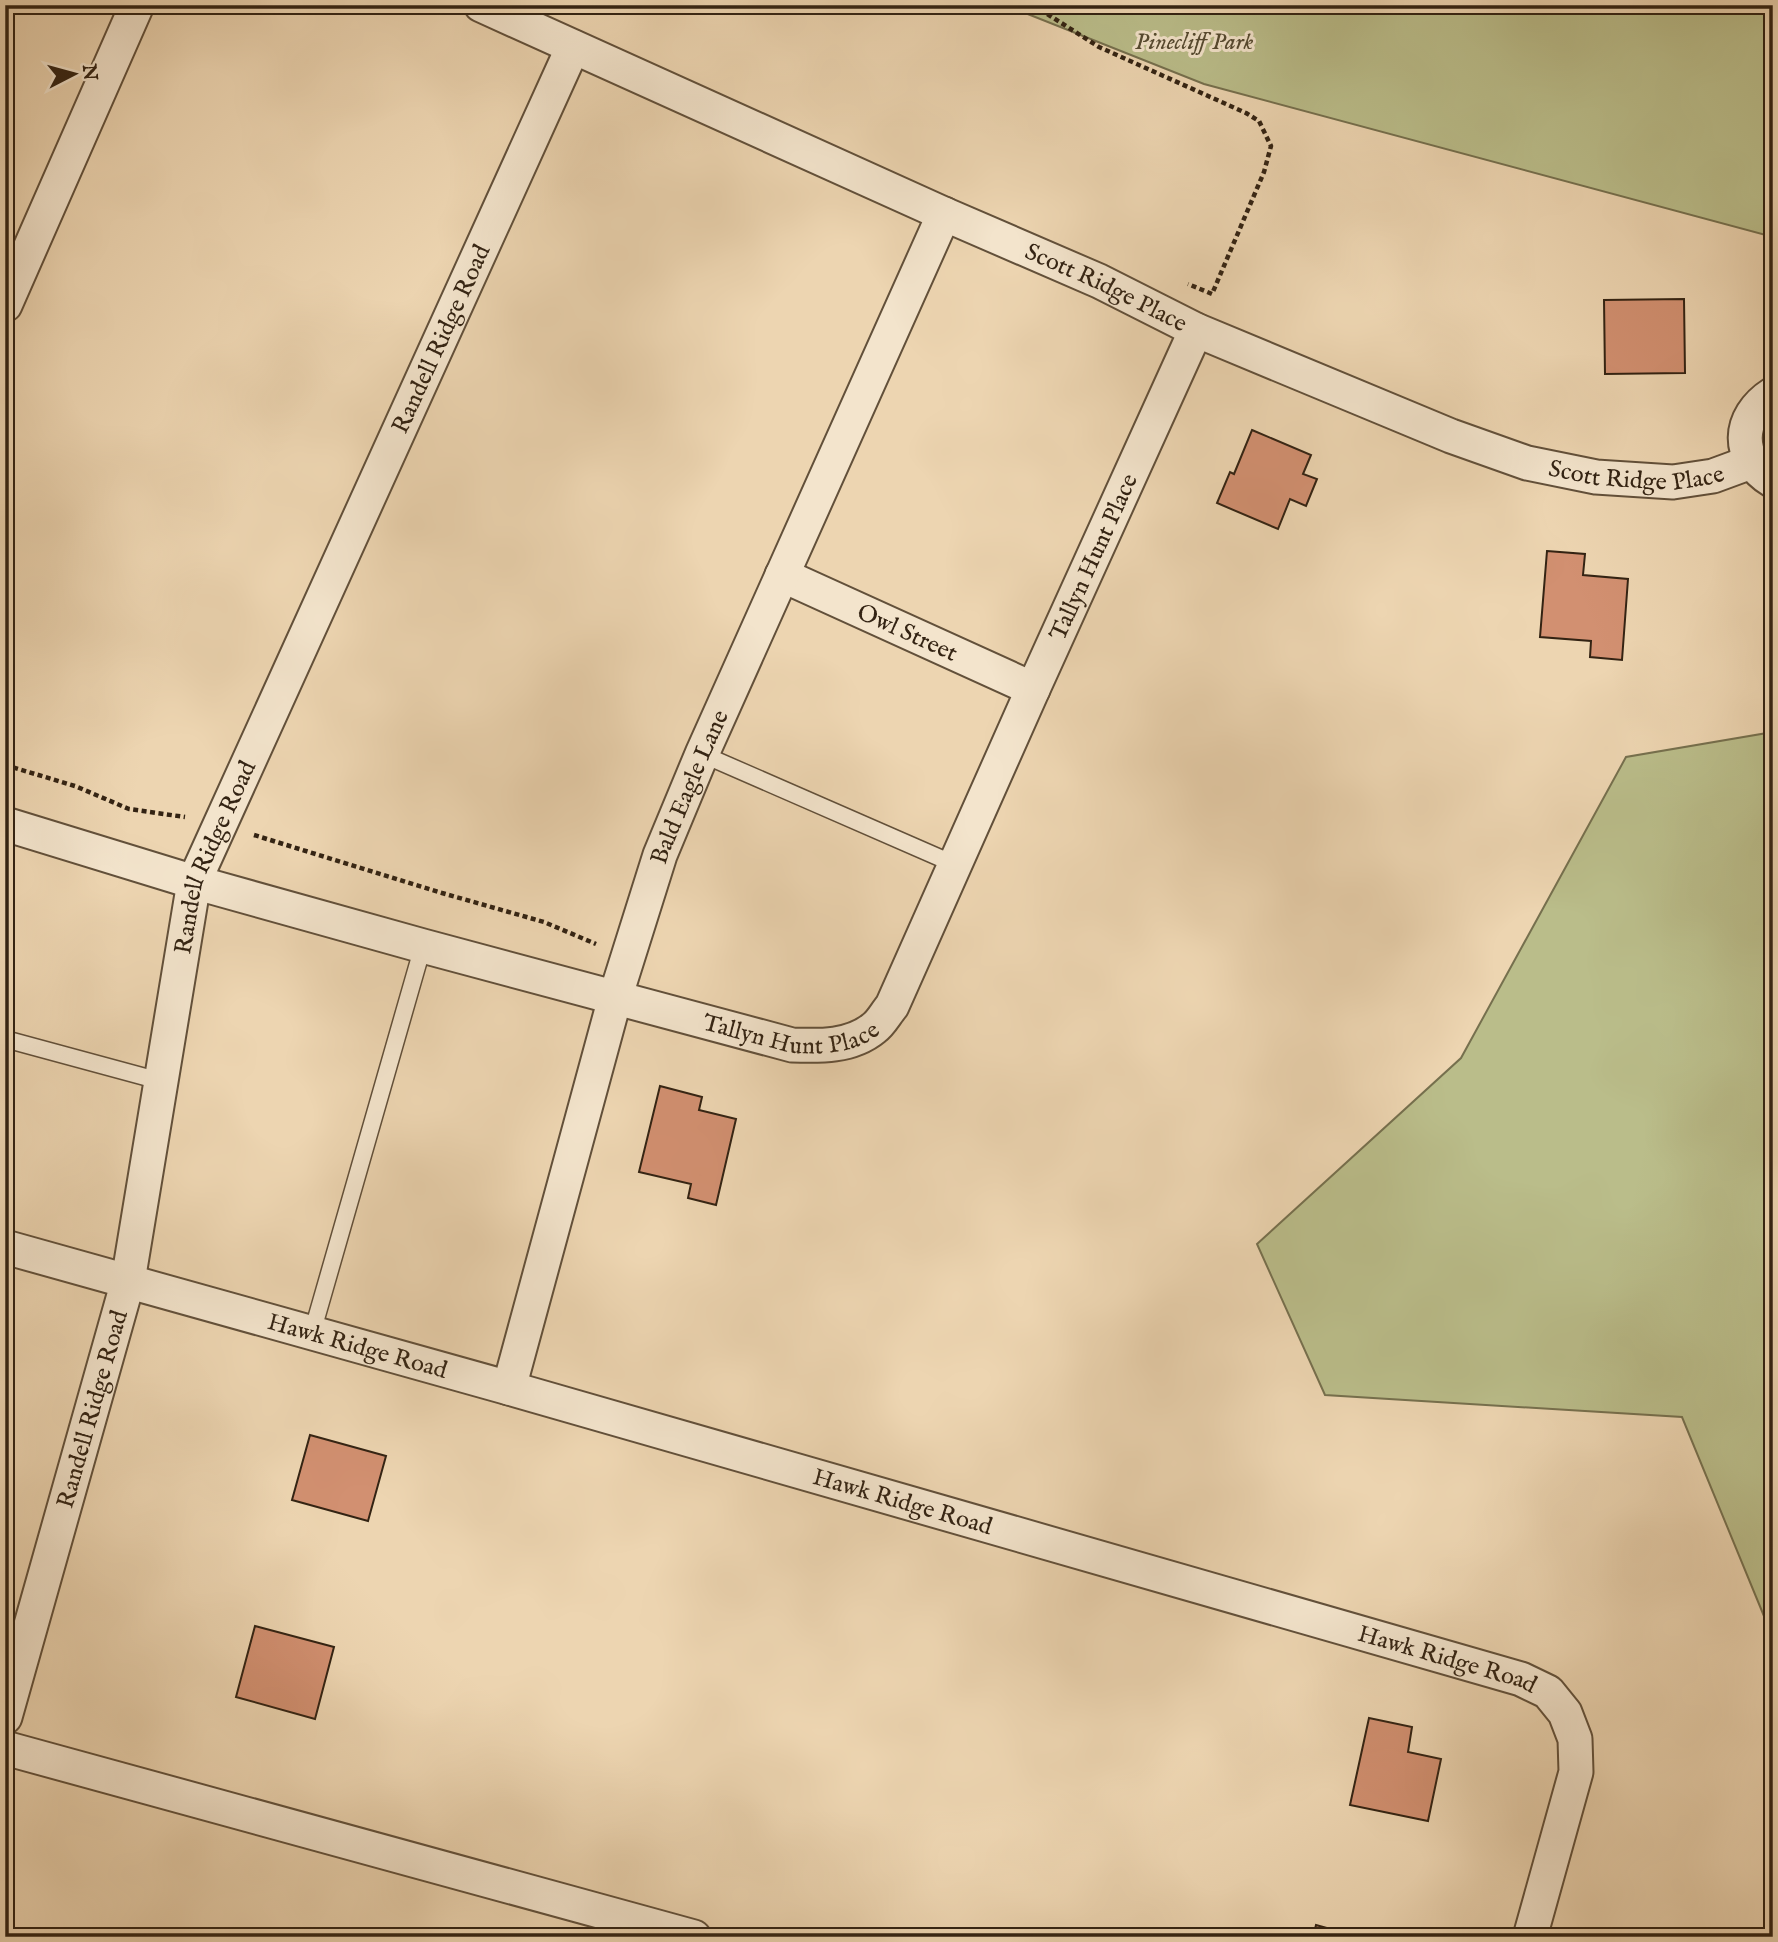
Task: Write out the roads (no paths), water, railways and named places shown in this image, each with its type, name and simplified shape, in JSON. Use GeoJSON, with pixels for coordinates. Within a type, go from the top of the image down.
{"type":"FeatureCollection","features":[{"type":"Feature","properties":{"kind":"street"},"geometry":{"type":"LineString","coordinates":[[5,305],[137,5]]}},
{"type":"Feature","properties":{"kind":"street","name":"Scott Ridge Place"},"geometry":{"type":"LineString","coordinates":[[481,5],[1099,281],[1196,330],[1451,436],[1527,463],[1596,477],[1673,482],[1762,472],[1745,447],[1746,430],[1751,415],[1761,402],[1773,394]]}},
{"type":"Feature","properties":{"kind":"street","name":"Randell Ridge Road"},"geometry":{"type":"LineString","coordinates":[[5,1717],[128,1281],[194,881],[573,47]]}},
{"type":"Feature","properties":{"kind":"street","name":"Bald Eagle Lane"},"geometry":{"type":"LineString","coordinates":[[509,1388],[614,998],[660,855],[702,754],[944,214]]}},
{"type":"Feature","properties":{"kind":"street","name":"Tallyn Hunt Place"},"geometry":{"type":"LineString","coordinates":[[5,824],[422,946],[792,1045],[818,1046],[851,1042],[875,1028],[892,1006],[1032,689],[1196,330]]}},
{"type":"Feature","properties":{"kind":"street","name":"Owl Street"},"geometry":{"type":"LineString","coordinates":[[782,575],[1032,689]]}},
{"type":"Feature","properties":{"kind":"street","name":"Hawk Ridge Road"},"geometry":{"type":"LineString","coordinates":[[5,1247],[509,1388],[1521,1679],[1548,1692],[1565,1713],[1575,1739],[1576,1772],[1530,1937]]}},
{"type":"Feature","properties":{"kind":"street"},"geometry":{"type":"LineString","coordinates":[[5,1748],[694,1937]]}},
{"type":"Feature","properties":{"kind":"lane"},"geometry":{"type":"LineString","coordinates":[[702,754],[954,864]]}},
{"type":"Feature","properties":{"kind":"lane"},"geometry":{"type":"LineString","coordinates":[[312,1333],[422,946]]}},
{"type":"Feature","properties":{"kind":"lane"},"geometry":{"type":"LineString","coordinates":[[5,1039],[160,1081]]}},
{"type":"Feature","properties":{"kind":"park label","name":"Pinecliff Park"},"geometry":{"type":"Point","coordinates":[1194,41]}}]}
